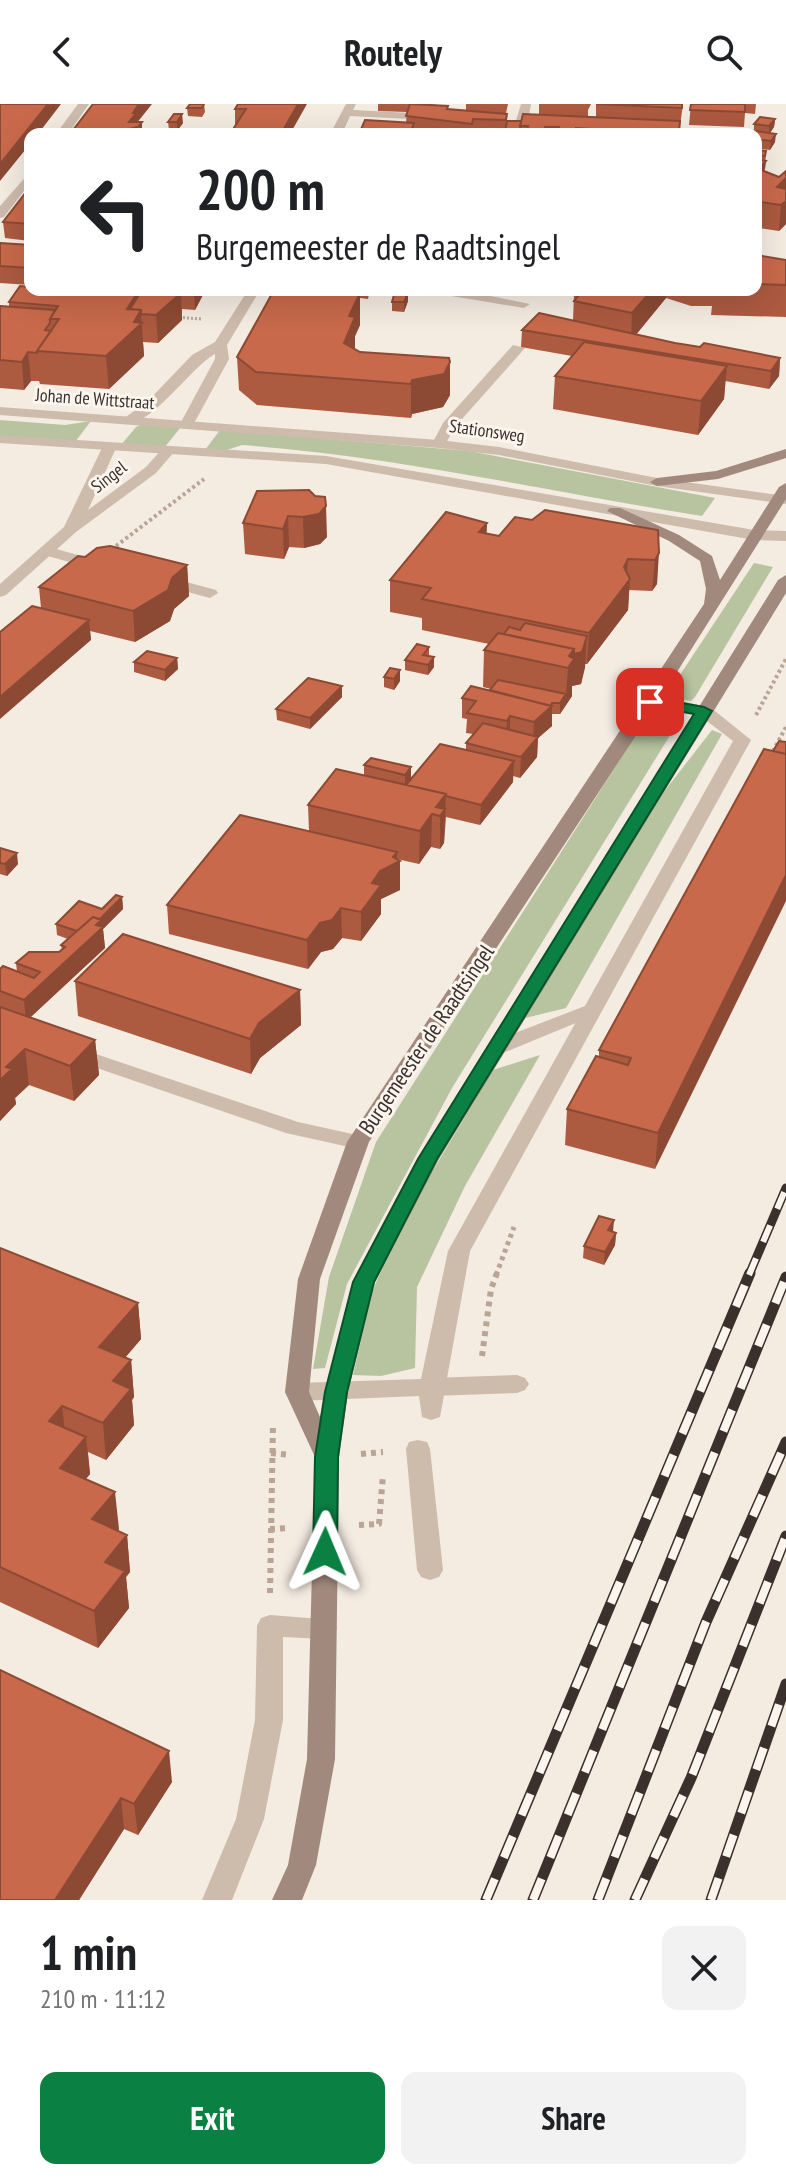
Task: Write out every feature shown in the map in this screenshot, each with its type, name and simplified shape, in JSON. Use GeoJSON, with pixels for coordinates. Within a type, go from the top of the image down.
{"type":"FeatureCollection","features":[{"type":"Feature","properties":{"kind":"main road"},"geometry":{"type":"LineString","coordinates":[[657,482],[718,475],[786,453]]}},
{"type":"Feature","properties":{"kind":"main road","name":"Burgemeester de Raadtsingel"},"geometry":{"type":"LineString","coordinates":[[297,1392],[309,1279],[358,1142],[650,702],[754,535],[784,495]]}},
{"type":"Feature","properties":{"kind":"main road"},"geometry":{"type":"LineString","coordinates":[[615,511],[674,538],[707,559],[714,589],[710,607]]}},
{"type":"Feature","properties":{"kind":"main road"},"geometry":{"type":"LineString","coordinates":[[287,1900],[302,1865],[321,1759],[327,1457],[336,1392],[364,1282],[428,1159],[786,580]]}},
{"type":"Feature","properties":{"kind":"main road"},"geometry":{"type":"LineString","coordinates":[[297,1392],[327,1457]]}},
{"type":"Feature","properties":{"kind":"street"},"geometry":{"type":"LineString","coordinates":[[66,128],[84,104]]}},
{"type":"Feature","properties":{"kind":"street"},"geometry":{"type":"LineString","coordinates":[[522,121],[526,104]]}},
{"type":"Feature","properties":{"kind":"street"},"geometry":{"type":"LineString","coordinates":[[339,128],[349,108],[443,117]]}},
{"type":"Feature","properties":{"kind":"street"},"geometry":{"type":"LineString","coordinates":[[507,120],[538,122]]}},
{"type":"Feature","properties":{"kind":"street"},"geometry":{"type":"LineString","coordinates":[[0,214],[24,183]]}},
{"type":"Feature","properties":{"kind":"street"},"geometry":{"type":"LineString","coordinates":[[131,420],[154,403],[197,358],[220,345],[250,296]]}},
{"type":"Feature","properties":{"kind":"street"},"geometry":{"type":"LineString","coordinates":[[475,296],[524,304]]}},
{"type":"Feature","properties":{"kind":"street"},"geometry":{"type":"LineString","coordinates":[[187,424],[222,359],[220,345]]}},
{"type":"Feature","properties":{"kind":"street"},"geometry":{"type":"LineString","coordinates":[[439,444],[448,426],[518,348]]}},
{"type":"Feature","properties":{"kind":"street","name":"Johan de Wittstraat"},"geometry":{"type":"LineString","coordinates":[[0,411],[187,424]]}},
{"type":"Feature","properties":{"kind":"street","name":"Stationsweg"},"geometry":{"type":"LineString","coordinates":[[187,424],[499,451],[657,482],[784,495]]}},
{"type":"Feature","properties":{"kind":"street"},"geometry":{"type":"LineString","coordinates":[[0,439],[326,460],[754,535],[786,536]]}},
{"type":"Feature","properties":{"kind":"street","name":"Singel"},"geometry":{"type":"LineString","coordinates":[[71,529],[109,448]]}},
{"type":"Feature","properties":{"kind":"street","name":"Singel"},"geometry":{"type":"LineString","coordinates":[[0,592],[49,552],[71,529],[151,470],[167,452]]}},
{"type":"Feature","properties":{"kind":"street"},"geometry":{"type":"LineString","coordinates":[[49,552],[101,565]]}},
{"type":"Feature","properties":{"kind":"street"},"geometry":{"type":"LineString","coordinates":[[140,575],[210,593]]}},
{"type":"Feature","properties":{"kind":"street"},"geometry":{"type":"LineString","coordinates":[[431,1399],[459,1251],[742,740],[704,711],[650,702]]}},
{"type":"Feature","properties":{"kind":"street"},"geometry":{"type":"LineString","coordinates":[[496,1048],[593,1009]]}},
{"type":"Feature","properties":{"kind":"street"},"geometry":{"type":"LineString","coordinates":[[59,1047],[294,1128],[358,1142]]}},
{"type":"Feature","properties":{"kind":"street"},"geometry":{"type":"LineString","coordinates":[[297,1392],[431,1399],[480,1385],[517,1384]]}},
{"type":"Feature","properties":{"kind":"street"},"geometry":{"type":"LineString","coordinates":[[418,1449],[430,1570]]}},
{"type":"Feature","properties":{"kind":"street"},"geometry":{"type":"LineString","coordinates":[[217,1900],[253,1805],[269,1720],[270,1626],[324,1628]]}},
{"type":"Feature","properties":{"kind":"path"},"geometry":{"type":"LineString","coordinates":[[164,316],[235,321]]}},
{"type":"Feature","properties":{"kind":"path"},"geometry":{"type":"LineString","coordinates":[[101,565],[207,477]]}},
{"type":"Feature","properties":{"kind":"path"},"geometry":{"type":"LineString","coordinates":[[742,740],[786,659]]}},
{"type":"Feature","properties":{"kind":"path"},"geometry":{"type":"LineString","coordinates":[[480,1385],[491,1289],[521,1213]]}},
{"type":"Feature","properties":{"kind":"path"},"geometry":{"type":"LineString","coordinates":[[270,1626],[271,1453]]}},
{"type":"Feature","properties":{"kind":"green space"},"geometry":{"type":"Polygon","coordinates":[[[0,420],[65,425],[91,421],[75,442],[0,437],[0,420]]]}},
{"type":"Feature","properties":{"kind":"green space"},"geometry":{"type":"Polygon","coordinates":[[[143,424],[181,427],[164,448],[121,445],[136,427],[143,424]]]}},
{"type":"Feature","properties":{"kind":"green space"},"geometry":{"type":"Polygon","coordinates":[[[220,430],[469,451],[715,498],[702,516],[358,457],[242,445],[221,452],[205,450],[220,430]]]}},
{"type":"Feature","properties":{"kind":"green space"},"geometry":{"type":"Polygon","coordinates":[[[754,563],[773,567],[695,697],[691,701],[666,696],[754,563]]]}},
{"type":"Feature","properties":{"kind":"green space"},"geometry":{"type":"Polygon","coordinates":[[[661,714],[672,716],[677,724],[452,1088],[347,1284],[325,1368],[313,1369],[329,1277],[376,1142],[646,719],[661,714]]]}},
{"type":"Feature","properties":{"kind":"green space"},"geometry":{"type":"Polygon","coordinates":[[[712,730],[722,734],[566,1008],[525,1018],[642,820],[712,730]]]}},
{"type":"Feature","properties":{"kind":"green space"},"geometry":{"type":"Polygon","coordinates":[[[540,1055],[465,1186],[417,1287],[415,1368],[381,1376],[353,1375],[372,1292],[400,1226],[493,1070],[540,1055]]]}},
{"type":"Feature","properties":{"kind":"building"},"geometry":{"type":"Polygon","coordinates":[[[0,104],[48,104],[29,128],[24,128],[24,134],[0,164],[0,104]]]}},
{"type":"Feature","properties":{"kind":"building"},"geometry":{"type":"Polygon","coordinates":[[[93,104],[139,104],[129,122],[142,122],[138,127],[75,128],[93,104]]]}},
{"type":"Feature","properties":{"kind":"building"},"geometry":{"type":"Polygon","coordinates":[[[190,104],[204,104],[202,108],[187,108],[190,104]]]}},
{"type":"Feature","properties":{"kind":"building"},"geometry":{"type":"Polygon","coordinates":[[[238,104],[298,104],[284,128],[234,128],[246,109],[235,109],[238,104]]]}},
{"type":"Feature","properties":{"kind":"building"},"geometry":{"type":"Polygon","coordinates":[[[410,104],[507,114],[506,120],[473,119],[472,124],[406,116],[410,104]]]}},
{"type":"Feature","properties":{"kind":"building"},"geometry":{"type":"Polygon","coordinates":[[[596,104],[682,104],[682,108],[596,104]]]}},
{"type":"Feature","properties":{"kind":"building"},"geometry":{"type":"Polygon","coordinates":[[[691,104],[745,104],[745,112],[690,110],[691,104]]]}},
{"type":"Feature","properties":{"kind":"building"},"geometry":{"type":"Polygon","coordinates":[[[174,114],[182,114],[177,122],[168,122],[174,114]]]}},
{"type":"Feature","properties":{"kind":"building"},"geometry":{"type":"Polygon","coordinates":[[[523,114],[680,121],[679,128],[520,126],[523,114]]]}},
{"type":"Feature","properties":{"kind":"building"},"geometry":{"type":"Polygon","coordinates":[[[760,117],[775,119],[769,126],[754,124],[760,117]]]}},
{"type":"Feature","properties":{"kind":"building"},"geometry":{"type":"Polygon","coordinates":[[[365,120],[414,123],[412,128],[362,128],[365,120]]]}},
{"type":"Feature","properties":{"kind":"building"},"geometry":{"type":"Polygon","coordinates":[[[507,121],[521,121],[520,128],[506,128],[507,121]]]}},
{"type":"Feature","properties":{"kind":"building"},"geometry":{"type":"Polygon","coordinates":[[[762,132],[776,134],[771,141],[762,140],[762,132]]]}},
{"type":"Feature","properties":{"kind":"building"},"geometry":{"type":"Polygon","coordinates":[[[762,170],[779,177],[786,171],[786,178],[777,187],[786,189],[786,201],[781,205],[762,202],[762,170]]]}},
{"type":"Feature","properties":{"kind":"building"},"geometry":{"type":"Polygon","coordinates":[[[24,195],[24,224],[3,222],[24,195]]]}},
{"type":"Feature","properties":{"kind":"building"},"geometry":{"type":"Polygon","coordinates":[[[0,243],[24,245],[24,268],[0,266],[0,243]]]}},
{"type":"Feature","properties":{"kind":"building"},"geometry":{"type":"Polygon","coordinates":[[[762,256],[786,260],[786,285],[762,284],[762,256]]]}},
{"type":"Feature","properties":{"kind":"building"},"geometry":{"type":"Polygon","coordinates":[[[20,286],[24,286],[24,296],[135,296],[127,309],[141,310],[134,322],[142,323],[106,356],[37,351],[59,319],[50,319],[58,306],[9,302],[20,286]]]}},
{"type":"Feature","properties":{"kind":"building"},"geometry":{"type":"Polygon","coordinates":[[[138,296],[178,296],[156,315],[130,309],[138,296]]]}},
{"type":"Feature","properties":{"kind":"building"},"geometry":{"type":"Polygon","coordinates":[[[271,296],[359,296],[349,316],[355,317],[344,343],[360,352],[449,358],[450,362],[444,374],[412,380],[411,384],[256,372],[237,357],[271,296]]]}},
{"type":"Feature","properties":{"kind":"building"},"geometry":{"type":"Polygon","coordinates":[[[394,296],[406,296],[404,302],[392,302],[394,296]]]}},
{"type":"Feature","properties":{"kind":"building"},"geometry":{"type":"Polygon","coordinates":[[[578,296],[647,296],[632,313],[574,301],[578,296]]]}},
{"type":"Feature","properties":{"kind":"building"},"geometry":{"type":"Polygon","coordinates":[[[0,306],[55,310],[45,330],[51,331],[37,353],[28,352],[22,362],[0,360],[0,306]]]}},
{"type":"Feature","properties":{"kind":"building"},"geometry":{"type":"Polygon","coordinates":[[[539,313],[675,343],[700,347],[704,343],[780,358],[771,371],[522,330],[539,313]]]}},
{"type":"Feature","properties":{"kind":"building"},"geometry":{"type":"Polygon","coordinates":[[[584,342],[727,366],[701,401],[555,376],[584,342]]]}},
{"type":"Feature","properties":{"kind":"building"},"geometry":{"type":"Polygon","coordinates":[[[309,490],[315,496],[325,497],[326,506],[319,514],[288,516],[283,529],[243,523],[257,491],[309,490]]]}},
{"type":"Feature","properties":{"kind":"building"},"geometry":{"type":"Polygon","coordinates":[[[545,510],[658,530],[659,553],[655,560],[628,559],[624,567],[630,579],[589,633],[422,599],[431,588],[390,580],[446,512],[487,523],[479,532],[499,536],[515,517],[532,520],[545,510]]]}},
{"type":"Feature","properties":{"kind":"building"},"geometry":{"type":"Polygon","coordinates":[[[110,546],[187,565],[172,578],[168,590],[133,611],[39,587],[78,556],[85,557],[97,548],[110,546]]]}},
{"type":"Feature","properties":{"kind":"building"},"geometry":{"type":"Polygon","coordinates":[[[32,606],[89,620],[0,697],[0,632],[32,606]]]}},
{"type":"Feature","properties":{"kind":"building"},"geometry":{"type":"Polygon","coordinates":[[[525,623],[587,636],[582,652],[574,654],[574,649],[504,634],[509,627],[520,630],[525,623]]]}},
{"type":"Feature","properties":{"kind":"building"},"geometry":{"type":"Polygon","coordinates":[[[498,633],[574,649],[569,656],[574,659],[568,668],[484,650],[498,633]]]}},
{"type":"Feature","properties":{"kind":"building"},"geometry":{"type":"Polygon","coordinates":[[[417,644],[429,647],[423,655],[434,657],[428,665],[405,660],[417,644]]]}},
{"type":"Feature","properties":{"kind":"building"},"geometry":{"type":"Polygon","coordinates":[[[147,651],[177,658],[165,670],[134,662],[147,651]]]}},
{"type":"Feature","properties":{"kind":"building"},"geometry":{"type":"Polygon","coordinates":[[[390,668],[400,670],[394,679],[384,677],[390,668]]]}},
{"type":"Feature","properties":{"kind":"building"},"geometry":{"type":"Polygon","coordinates":[[[308,678],[342,686],[310,718],[276,709],[308,678]]]}},
{"type":"Feature","properties":{"kind":"building"},"geometry":{"type":"Polygon","coordinates":[[[498,680],[566,694],[560,703],[552,703],[551,706],[490,690],[498,680]]]}},
{"type":"Feature","properties":{"kind":"building"},"geometry":{"type":"Polygon","coordinates":[[[471,686],[552,706],[534,722],[510,716],[507,721],[467,713],[476,701],[462,698],[471,686]]]}},
{"type":"Feature","properties":{"kind":"building"},"geometry":{"type":"Polygon","coordinates":[[[483,723],[538,737],[521,757],[466,743],[483,723]]]}},
{"type":"Feature","properties":{"kind":"building"},"geometry":{"type":"Polygon","coordinates":[[[779,741],[786,742],[786,754],[773,751],[779,741]]]}},
{"type":"Feature","properties":{"kind":"building"},"geometry":{"type":"Polygon","coordinates":[[[440,744],[514,761],[481,805],[406,785],[440,744]]]}},
{"type":"Feature","properties":{"kind":"building"},"geometry":{"type":"Polygon","coordinates":[[[764,749],[786,754],[786,875],[658,1133],[567,1109],[596,1056],[628,1065],[631,1058],[599,1050],[764,749]]]}},
{"type":"Feature","properties":{"kind":"building"},"geometry":{"type":"Polygon","coordinates":[[[371,758],[411,767],[405,775],[364,765],[371,758]]]}},
{"type":"Feature","properties":{"kind":"building"},"geometry":{"type":"Polygon","coordinates":[[[336,769],[446,794],[436,807],[445,809],[440,816],[432,814],[420,831],[308,805],[336,769]]]}},
{"type":"Feature","properties":{"kind":"building"},"geometry":{"type":"Polygon","coordinates":[[[240,815],[397,852],[393,857],[400,861],[380,871],[372,883],[381,885],[361,912],[341,908],[332,920],[320,923],[307,940],[167,905],[240,815]]]}},
{"type":"Feature","properties":{"kind":"building"},"geometry":{"type":"Polygon","coordinates":[[[0,848],[17,853],[5,864],[0,863],[0,848]]]}},
{"type":"Feature","properties":{"kind":"building"},"geometry":{"type":"Polygon","coordinates":[[[116,895],[122,897],[100,919],[93,917],[77,931],[56,924],[79,901],[102,909],[116,895]]]}},
{"type":"Feature","properties":{"kind":"building"},"geometry":{"type":"Polygon","coordinates":[[[93,917],[101,920],[96,925],[103,927],[24,1000],[0,991],[0,969],[3,966],[34,978],[40,972],[16,963],[29,952],[59,952],[65,947],[61,945],[93,917]]]}},
{"type":"Feature","properties":{"kind":"building"},"geometry":{"type":"Polygon","coordinates":[[[123,934],[300,990],[259,1023],[250,1039],[75,981],[123,934]]]}},
{"type":"Feature","properties":{"kind":"building"},"geometry":{"type":"Polygon","coordinates":[[[0,1007],[95,1040],[70,1066],[25,1049],[6,1067],[12,1069],[0,1080],[0,1007]]]}},
{"type":"Feature","properties":{"kind":"building"},"geometry":{"type":"Polygon","coordinates":[[[599,1216],[614,1220],[608,1230],[616,1233],[605,1252],[584,1246],[599,1216]]]}},
{"type":"Feature","properties":{"kind":"building"},"geometry":{"type":"Polygon","coordinates":[[[0,1248],[138,1303],[99,1347],[131,1360],[113,1381],[131,1389],[103,1423],[62,1406],[49,1421],[86,1437],[60,1468],[115,1492],[92,1519],[127,1535],[105,1562],[125,1571],[94,1611],[0,1567],[0,1248]]]}},
{"type":"Feature","properties":{"kind":"building"},"geometry":{"type":"Polygon","coordinates":[[[0,1670],[169,1751],[134,1804],[121,1798],[55,1900],[0,1900],[0,1670]]]}},
{"type":"Feature","properties":{"kind":"railway"},"geometry":{"type":"LineString","coordinates":[[749,1275],[786,1188]]}},
{"type":"Feature","properties":{"kind":"railway"},"geometry":{"type":"LineString","coordinates":[[486,1900],[750,1273]]}},
{"type":"Feature","properties":{"kind":"railway"},"geometry":{"type":"LineString","coordinates":[[533,1900],[786,1277]]}},
{"type":"Feature","properties":{"kind":"railway"},"geometry":{"type":"LineString","coordinates":[[598,1900],[706,1622],[786,1442]]}},
{"type":"Feature","properties":{"kind":"railway"},"geometry":{"type":"LineString","coordinates":[[635,1900],[691,1778],[786,1536]]}},
{"type":"Feature","properties":{"kind":"railway"},"geometry":{"type":"LineString","coordinates":[[711,1900],[786,1684]]}},
{"type":"Feature","properties":{"kind":"route"},"geometry":{"type":"LineString","coordinates":[[325,1552],[327,1457],[336,1392],[364,1282],[428,1159],[704,711],[650,702]]}}]}
